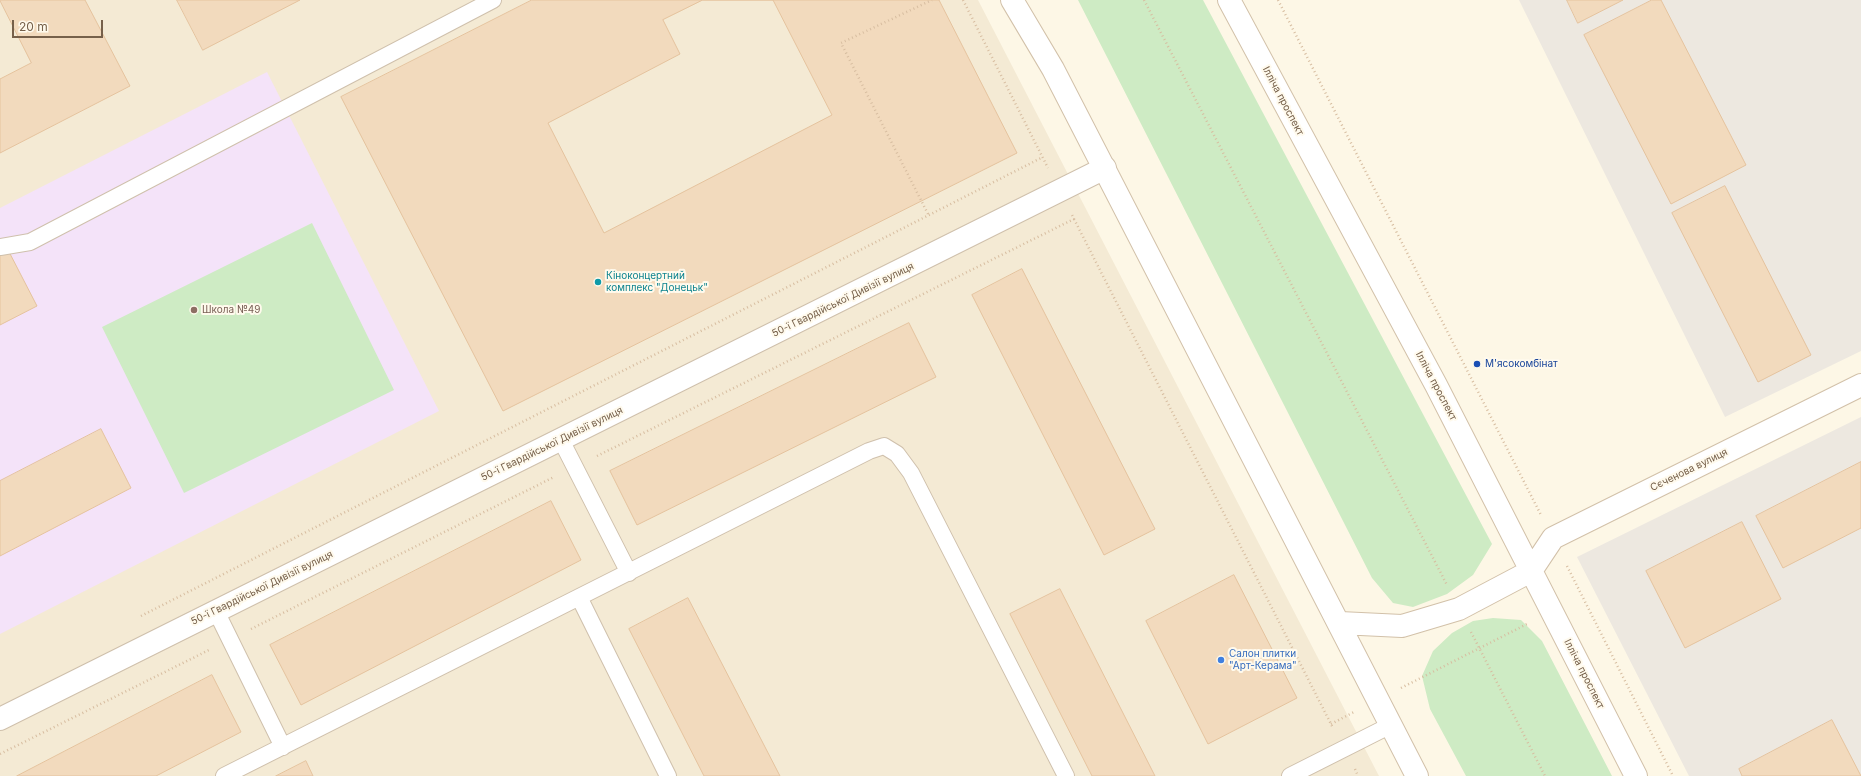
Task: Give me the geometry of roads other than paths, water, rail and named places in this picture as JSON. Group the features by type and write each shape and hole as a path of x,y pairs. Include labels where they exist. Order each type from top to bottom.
{"main road":[{"path":"1012,0 1053,68"},
{"path":"1019,0 1340,623 1417,776"},
{"name":"Ілліча проспект","path":"1229,0 1436,385 1636,776"},
{"name":"50-ї Гвардійської Дивізії вулиця","path":"0,719 1105,168"},
{"name":"Сєченова вулиця","path":"1531,571 1553,538 1861,386"},
{"path":"1340,623 1402,626 1460,609 1531,571"}],"lane":[{"path":"0,247 30,242 493,0"},
{"path":"561,440 629,572"},
{"path":"224,776 869,451 884,446 897,454 911,473 1066,776"},
{"path":"579,597 668,776"},
{"path":"216,611 283,747"},
{"path":"1290,776 1391,725"}],"place":[{"name":"Кіноконцертний комплекс \"Донецьк\"","path":"598,282"},
{"name":"Школа №49","path":"194,310"},
{"name":"М'ясокомбінат","path":"1477,364"},
{"name":"Салон плитки \"Арт-Керама\"","path":"1221,660"}]}
